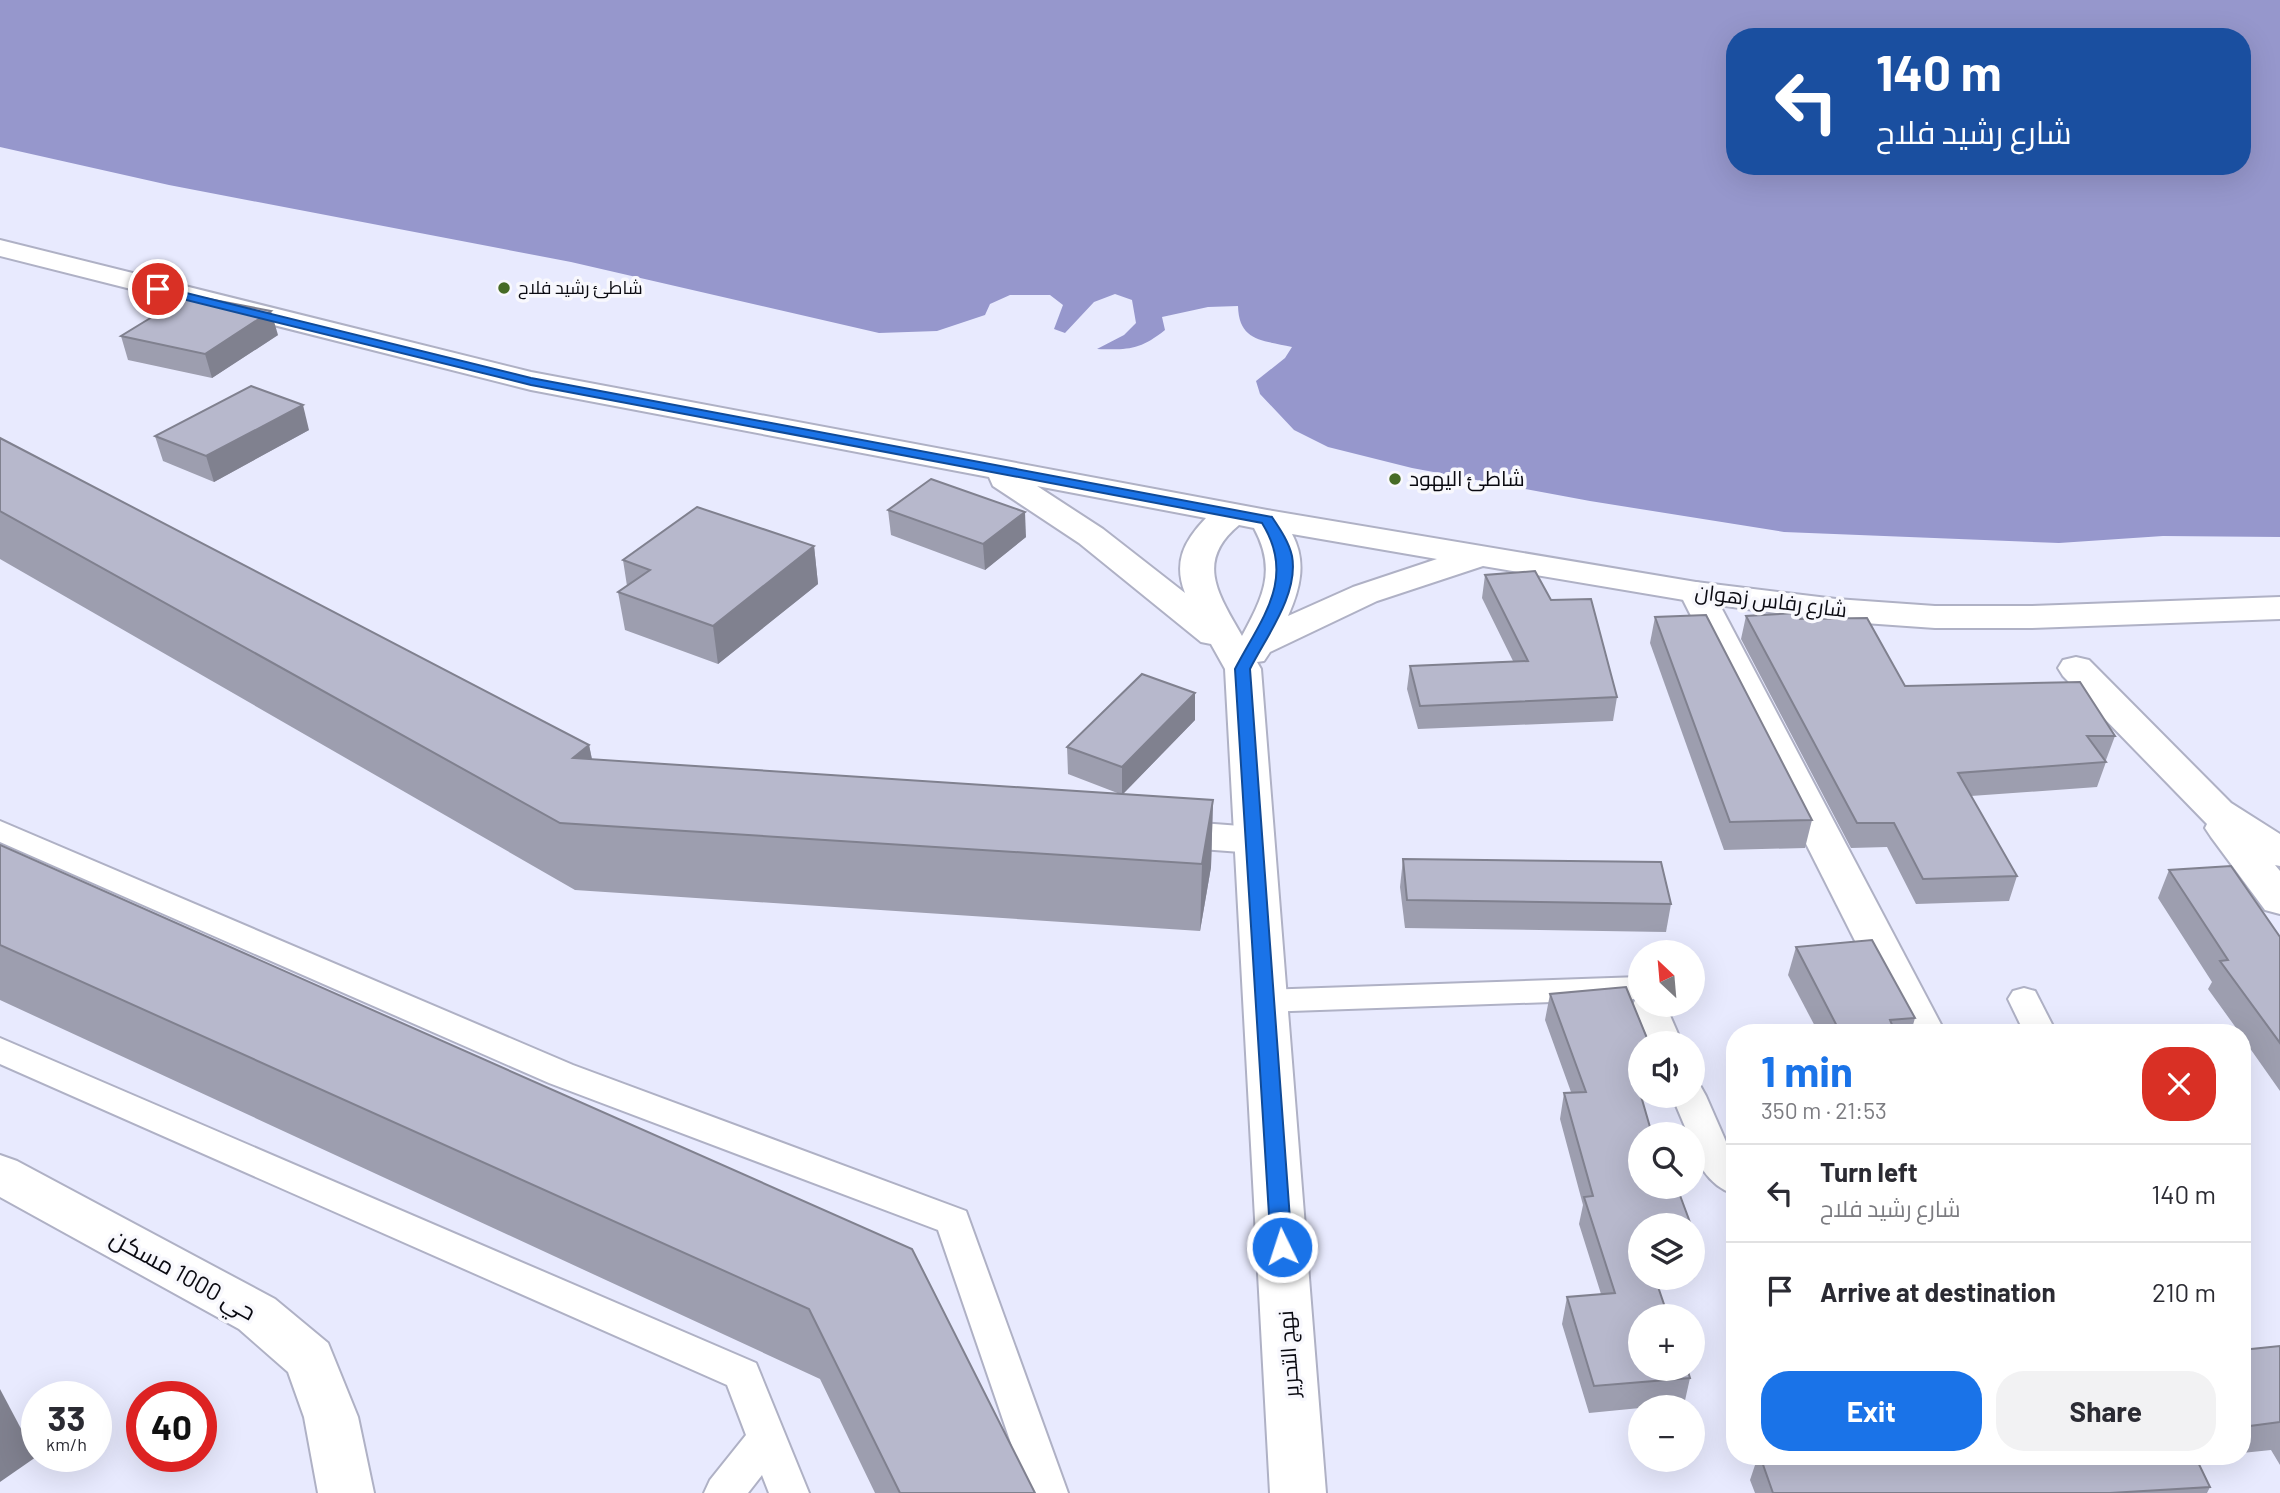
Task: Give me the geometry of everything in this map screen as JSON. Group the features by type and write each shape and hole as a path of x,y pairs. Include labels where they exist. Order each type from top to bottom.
{"street":[{"name":"شارع رفاس زهوان","path":"0,248 531,382 1267,520 1696,592 1812,608 1935,617 2031,617 2280,608"},
{"path":"984,467 1091,536 1243,654"},
{"name":"نهج التحرير","path":"1233,513 1203,540 1196,556 1195,573 1199,590 1243,654 1298,1493"},
{"path":"1243,654 1279,598 1285,578 1285,558 1279,538 1267,520"},
{"path":"1243,654 1365,594 1483,556"},
{"path":"1696,592 1919,1024"},
{"path":"2076,668 2217,812 2280,853"},
{"path":"2196,790 2280,900"},
{"path":"1131,831 1254,839"},
{"name":"حي 1000 مسكن","path":"0,1174 257,1314 309,1359 331,1416 346,1493"}],"lane":[{"path":"0,831 561,1074 953,1221 1048,1493"},
{"path":"1265,1002 1628,988"},
{"path":"2024,999 2036,1024"},
{"path":"0,1050 742,1374 789,1493"},
{"path":"1694,1108 1721,1170 1726,1174"},
{"path":"724,1493 767,1438"}],"water":[{"path":"0,0 2280,0 2280,537 2163,536 2059,543 1784,532 1590,501 1412,468 1328,447 1294,430 1260,394 1256,381 1285,358 1292,347 1262,340 1248,333 1239,318 1238,306 1208,307 1162,317 1165,330 1148,342 1126,349 1097,349 1124,335 1136,323 1132,300 1115,294 1094,302 1065,333 1054,329 1063,305 1050,295 1010,295 990,304 985,315 937,331 879,333 571,262 169,185 0,147"}],"building":[{"path":"188,295 271,311 205,354 121,336"},
{"path":"251,386 303,405 206,456 155,436"},
{"path":"0,438 589,745 573,758 1213,800 1202,864 560,823 0,511"},
{"path":"931,479 1025,512 983,544 888,510"},
{"path":"697,507 814,546 713,626 618,592 650,570 623,560"},
{"path":"1535,571 1551,600 1591,599 1617,697 1420,706 1410,666 1528,661 1485,575"},
{"path":"1796,613 1800,619 1867,618 1905,686 2080,682 2115,736 2087,736 2106,762 1958,773 2017,876 1923,879 1894,823 1857,823 1746,616"},
{"path":"1706,615 1812,820 1730,822 1655,617"},
{"path":"1142,674 1195,693 1122,767 1067,747"},
{"path":"0,845 912,1249 1035,1493 900,1493 809,1309 0,945"},
{"path":"1403,859 1661,862 1671,904 1407,900"},
{"path":"2231,866 2280,937 2280,1043 2220,961 2228,960 2169,870"},
{"path":"1872,940 1915,1018 1890,1020 1892,1024 1836,1024 1796,947"},
{"path":"1626,987 1628,1017 1638,1017 1644,1031 1628,1031 1628,1108 1644,1108 1649,1122 1628,1122 1628,1199 1681,1199 1687,1213 1628,1213 1628,1290 1659,1290 1664,1304 1628,1304 1628,1381 1654,1381 1594,1386 1567,1297 1615,1293 1584,1197 1593,1196 1564,1093 1586,1092 1550,994"},
{"path":"2280,1346 2280,1422 2251,1426 2251,1349"},
{"path":"1763,1465 2199,1465 2210,1487 2110,1493 1773,1493"}],"place":[{"name":"شاطئ رشيد فلاح","path":"504,288"},
{"name":"شاطئ اليهود","path":"1395,479"}],"route":[{"path":"158,289 531,382 1267,520 1279,538 1285,558 1285,578 1279,598 1243,669 1282,1247"}]}
